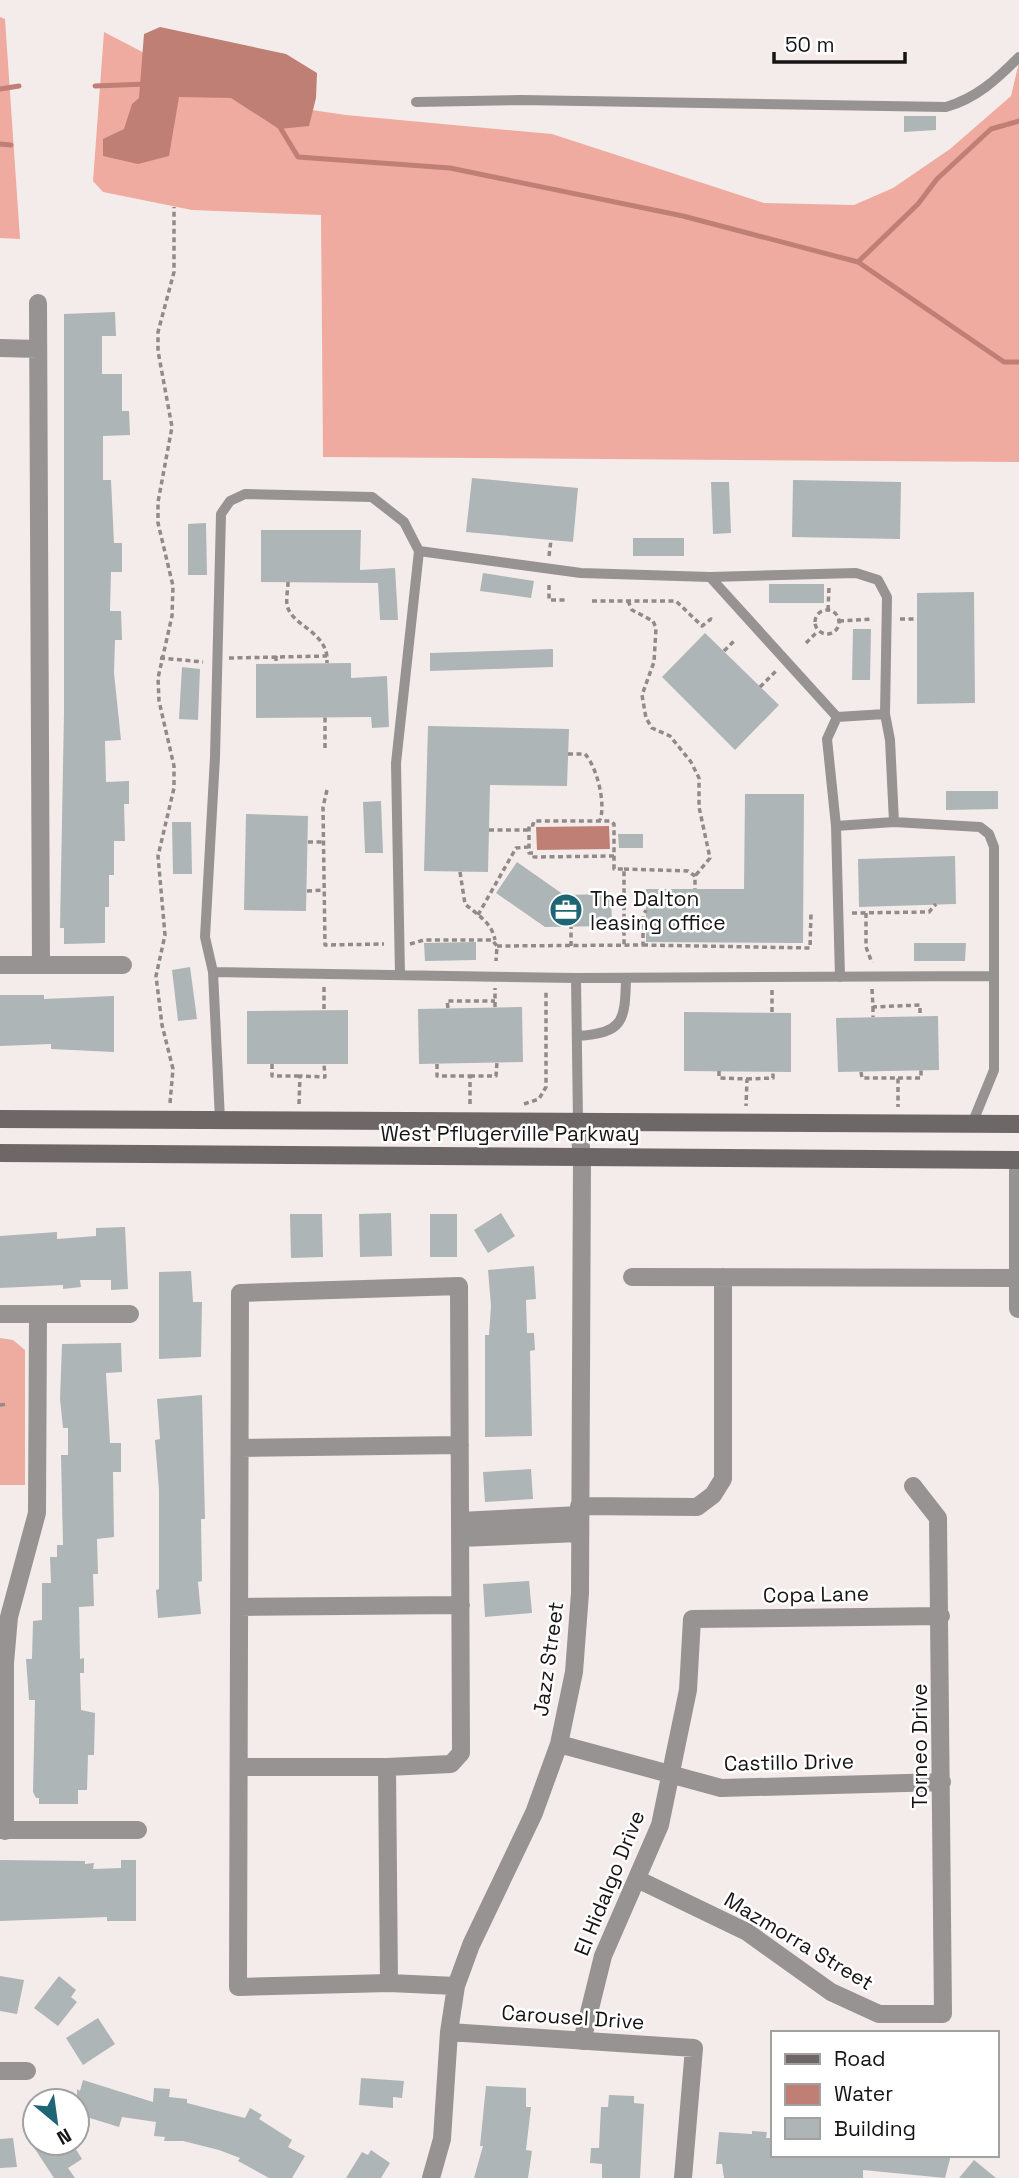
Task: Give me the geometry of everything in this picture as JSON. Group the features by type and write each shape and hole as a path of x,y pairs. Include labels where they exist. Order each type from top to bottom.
{"main road":[{"name":"West Pflugerville Parkway","path":"0,1119 1019,1124"},
{"name":"West Pflugerville Parkway","path":"0,1153 1019,1160"}],"street":[{"path":"38,303 41,965"},
{"path":"0,348 38,349"},
{"path":"0,965 123,965"},
{"name":"Jazz Street","path":"431,2178 442,2139 449,2032 456,1986 471,1945 534,1813 559,1744 574,1672 580,1593 582,1156 578,1122"},
{"path":"1018,1309 1019,1160"},
{"path":"632,1277 1018,1278"},
{"path":"460,1530 519,1527 579,1518 697,1507 713,1495 723,1479 723,1277"},
{"path":"239,1767 451,1764 461,1753 459,1286 240,1293 238,1987 389,1983 456,1986"},
{"path":"0,1314 130,1314"},
{"path":"38,1315 37,1513 9,1617 5,1663 2,1830 138,1830"},
{"path":"240,1448 460,1445"},
{"name":"Torneo Drive","path":"913,1486 938,1518 943,2014"},
{"path":"239,1607 461,1605"},
{"name":"Copa Lane","path":"692,1619 941,1616"},
{"name":"El Hidalgo Drive","path":"582,2041 590,1999 603,1956 660,1825 688,1690 692,1619"},
{"name":"Castillo Drive","path":"559,1744 721,1788 942,1782"},
{"path":"387,1766 389,1983"},
{"name":"Mazmorra Street","path":"637,1878 747,1932 831,1992 878,2014 943,2014"},
{"name":"Carousel Drive","path":"449,2032 694,2048 683,2178"},
{"path":"0,2071 27,2071"}],"lane":[{"path":"416,102 521,100 946,107 963,102 990,86 1019,57"},
{"path":"220,1120 213,972 205,937 215,757 221,514 230,501 244,494 372,496 404,522 419,551 396,763 400,975"},
{"path":"419,551 581,573 710,577 856,573 878,580 887,597 885,715 890,740 894,822"},
{"path":"710,577 837,717"},
{"path":"837,717 885,715"},
{"path":"837,717 827,739 836,827 840,977"},
{"path":"836,827 894,822 980,827 989,834 994,847 994,1070 972,1124"},
{"path":"213,972 576,978 994,976"},
{"path":"576,978 578,1122"},
{"path":"577,1036 602,1035 613,1030 621,1020 626,978"}],"path":[{"path":"170,1103 173,1069 162,1025 156,975 165,935 158,856 174,788 174,765 159,701 160,658 172,616 173,586 158,523 158,502 172,427 158,331 174,272 174,207"},
{"path":"549,558 551,540"},
{"path":"288,582 287,606 290,612 321,640 327,663"},
{"path":"549,585 549,600 566,600"},
{"path":"828,587 828,610"},
{"path":"592,601 676,601 702,626 711,619 714,621"},
{"path":"628,601 632,610 653,621 656,628 654,662 642,695 646,718 652,728 670,736 680,747 699,778 699,807 710,858 695,876 695,889"},
{"path":"828,610 834,612 839,621 833,633 825,634 818,631 815,624 816,616 828,610"},
{"path":"839,621 873,619"},
{"path":"898,619 917,620"},
{"path":"806,643 818,631"},
{"path":"724,651 734,641"},
{"path":"276,656 276,664"},
{"path":"227,658 327,656"},
{"path":"160,658 203,662"},
{"path":"760,687 777,670"},
{"path":"325,717 325,748"},
{"path":"568,754 585,754 591,761 603,811 600,820"},
{"path":"327,790 323,807 325,945 384,944"},
{"path":"614,856 534,857 534,853 529,853 529,830 534,821 600,820 614,824 614,856 614,869 688,871 695,876"},
{"path":"489,830 529,830"},
{"path":"308,842 323,842"},
{"path":"478,915 516,848 529,847"},
{"path":"624,869 625,946"},
{"path":"460,872 465,904 494,931 496,961"},
{"path":"307,891 324,890"},
{"path":"850,913 929,912 936,904"},
{"path":"643,945 643,916 646,910"},
{"path":"409,944 424,940 571,946 810,948 811,913"},
{"path":"866,913 866,947 872,963"},
{"path":"571,946 572,926"},
{"path":"324,985 324,1011"},
{"path":"495,986 495,1007"},
{"path":"872,987 873,1017"},
{"path":"772,988 772,1012"},
{"path":"519,1106 545,1093 546,992"},
{"path":"448,1008 447,1001 495,1001"},
{"path":"873,1007 920,1005 920,1016"},
{"path":"437,1063 437,1076 496,1076 497,1062"},
{"path":"272,1064 272,1076 325,1077 324,1064"},
{"path":"861,1072 862,1078 921,1078 921,1070"},
{"path":"719,1072 719,1079 773,1078 773,1072"},
{"path":"299,1104 300,1076"},
{"path":"470,1076 470,1105"},
{"path":"898,1078 898,1107"},
{"path":"746,1107 747,1079"},
{"path":"0,1405 8,1404"}],"shaded area":[{"path":"0,17 5,19 20,239 0,238"},
{"path":"104,32 231,98 346,115 552,134 764,203 854,205 893,188 950,149 1011,96 1019,62 1019,462 323,457 321,215 192,210 103,192 93,181"},
{"path":"0,1338 13,1340 25,1350 25,1485 0,1485"}],"water":[{"path":"160,27 286,54 317,73 316,98 309,126 279,129 231,98 179,97 169,156 138,164 103,156 103,139 124,129 132,104 139,98 144,34"},
{"path":"609,826 610,849 537,850 536,827"}],"building":[{"path":"904,116 936,116 936,130 904,132"},
{"path":"115,312 116,336 102,336 102,374 122,374 122,411 129,411 130,435 103,436 103,480 111,480 114,543 122,543 122,572 111,572 110,611 121,611 122,640 115,640 114,673 121,740 105,741 106,782 129,781 129,804 124,804 125,841 114,841 114,875 109,875 109,907 105,907 105,943 64,944 64,928 60,928 64,713 64,314"},
{"path":"472,478 578,488 573,542 466,532"},
{"path":"793,480 901,482 900,539 792,537"},
{"path":"711,482 729,482 731,533 713,534"},
{"path":"206,523 207,575 188,575 188,524"},
{"path":"261,530 361,530 360,570 395,568 398,620 380,620 378,583 261,582"},
{"path":"633,538 684,538 684,556 633,556"},
{"path":"483,573 534,581 531,598 480,591"},
{"path":"769,584 824,584 824,603 769,603"},
{"path":"974,592 975,703 917,704 917,593"},
{"path":"853,629 871,629 870,680 852,680"},
{"path":"705,633 779,705 735,750 662,677"},
{"path":"553,649 553,667 430,671 430,653"},
{"path":"351,663 351,678 387,676 389,727 372,728 371,717 256,718 256,664"},
{"path":"182,667 200,669 198,720 179,719"},
{"path":"428,726 569,729 567,786 490,785 488,872 424,871"},
{"path":"946,791 998,791 998,809 946,810"},
{"path":"745,794 804,794 803,943 646,942 646,889 744,889"},
{"path":"381,801 383,853 365,853 363,802"},
{"path":"246,814 308,816 306,911 244,910"},
{"path":"172,822 191,822 192,874 173,874"},
{"path":"618,834 643,834 643,848 619,848"},
{"path":"955,856 956,904 859,907 858,859"},
{"name":"The Dalton leasing office","path":"517,862 564,895 611,894 612,926 545,927 496,893"},
{"path":"476,942 476,960 425,961 424,943"},
{"path":"914,943 966,943 965,961 914,961"},
{"path":"190,967 197,1019 178,1021 172,970"},
{"path":"0,995 44,995 44,999 114,996 114,1052 51,1049 51,1044 0,1046"},
{"path":"522,1007 523,1062 419,1064 418,1009"},
{"path":"348,1010 348,1064 247,1064 247,1011"},
{"path":"684,1012 791,1013 791,1072 684,1071"},
{"path":"938,1016 939,1070 838,1072 836,1018"},
{"path":"391,1213 392,1256 360,1257 359,1214"},
{"path":"501,1213 515,1236 488,1253 474,1230"},
{"path":"290,1214 322,1214 323,1257 291,1258"},
{"path":"430,1214 457,1214 457,1257 430,1257"},
{"path":"125,1227 128,1289 111,1290 111,1280 80,1280 81,1287 63,1289 63,1285 0,1288 0,1236 57,1232 57,1239 96,1236 96,1228"},
{"path":"534,1266 536,1299 526,1300 527,1333 534,1333 535,1350 530,1351 532,1436 485,1437 485,1335 489,1335 491,1306 488,1270"},
{"path":"191,1271 193,1302 202,1302 201,1357 159,1359 159,1272"},
{"path":"121,1343 122,1372 106,1373 110,1443 121,1443 121,1472 113,1472 114,1537 97,1539 98,1574 93,1574 94,1606 79,1607 80,1659 84,1658 84,1673 80,1673 81,1710 95,1713 94,1755 88,1755 87,1790 78,1790 78,1804 39,1804 39,1798 36,1798 33,1792 35,1700 29,1700 26,1659 32,1659 33,1621 42,1620 42,1583 51,1583 50,1557 57,1557 57,1545 63,1545 61,1455 68,1455 68,1428 63,1428 60,1399 62,1344"},
{"path":"202,1395 205,1519 201,1519 202,1581 198,1582 201,1614 158,1618 156,1590 159,1589 159,1490 155,1440 160,1439 157,1399"},
{"path":"531,1469 533,1499 485,1502 483,1472"},
{"path":"529,1581 532,1613 485,1617 483,1584"},
{"path":"0,1860 85,1861 85,1864 94,1863 93,1869 121,1868 121,1860 136,1860 136,1921 107,1921 107,1917 0,1921"},
{"path":"0,1976 24,1980 17,2014 0,2011"},
{"path":"59,1976 76,1990 71,1997 77,2002 58,2026 34,2008"},
{"path":"98,2018 115,2044 83,2065 66,2038"},
{"path":"361,2078 404,2081 402,2098 393,2097 393,2108 359,2105"},
{"path":"83,2080 153,2102 154,2088 170,2089 169,2097 187,2099 187,2103 245,2118 250,2108 262,2115 259,2119 292,2140 288,2147 305,2156 292,2178 269,2178 238,2161 240,2158 219,2150 183,2141 164,2141 165,2137 154,2136 156,2122 122,2117 119,2127 91,2118 91,2087 81,2087"},
{"path":"486,2086 526,2088 526,2107 531,2107 526,2150 532,2151 528,2178 474,2178 483,2146 480,2146"},
{"path":"609,2095 634,2096 634,2103 644,2104 640,2178 602,2178 602,2164 590,2163 591,2148 599,2148 601,2107 608,2107"},
{"path":"752,2131 767,2132 766,2138 771,2138 771,2157 950,2157 945,2178 863,2170 863,2178 724,2178 722,2164 716,2164 719,2132 752,2134"},
{"path":"13,2138 17,2167 0,2168 0,2139"},
{"path":"371,2150 390,2163 381,2178 346,2178 362,2152 368,2155"},
{"path":"40,2157 81,2157 82,2159 68,2168 75,2178 54,2178"},
{"path":"974,2160 996,2178 959,2178"}],"waterway":[{"path":"95,86 147,84"},
{"path":"0,89 19,86"},
{"path":"858,262 918,204 937,179 991,129 1019,121"},
{"path":"278,124 298,157 450,168 683,216 858,262 1004,362 1019,362"},
{"path":"0,144 11,145"}],"place":[{"name":"The Dalton leasing office","path":"566,910"}]}
